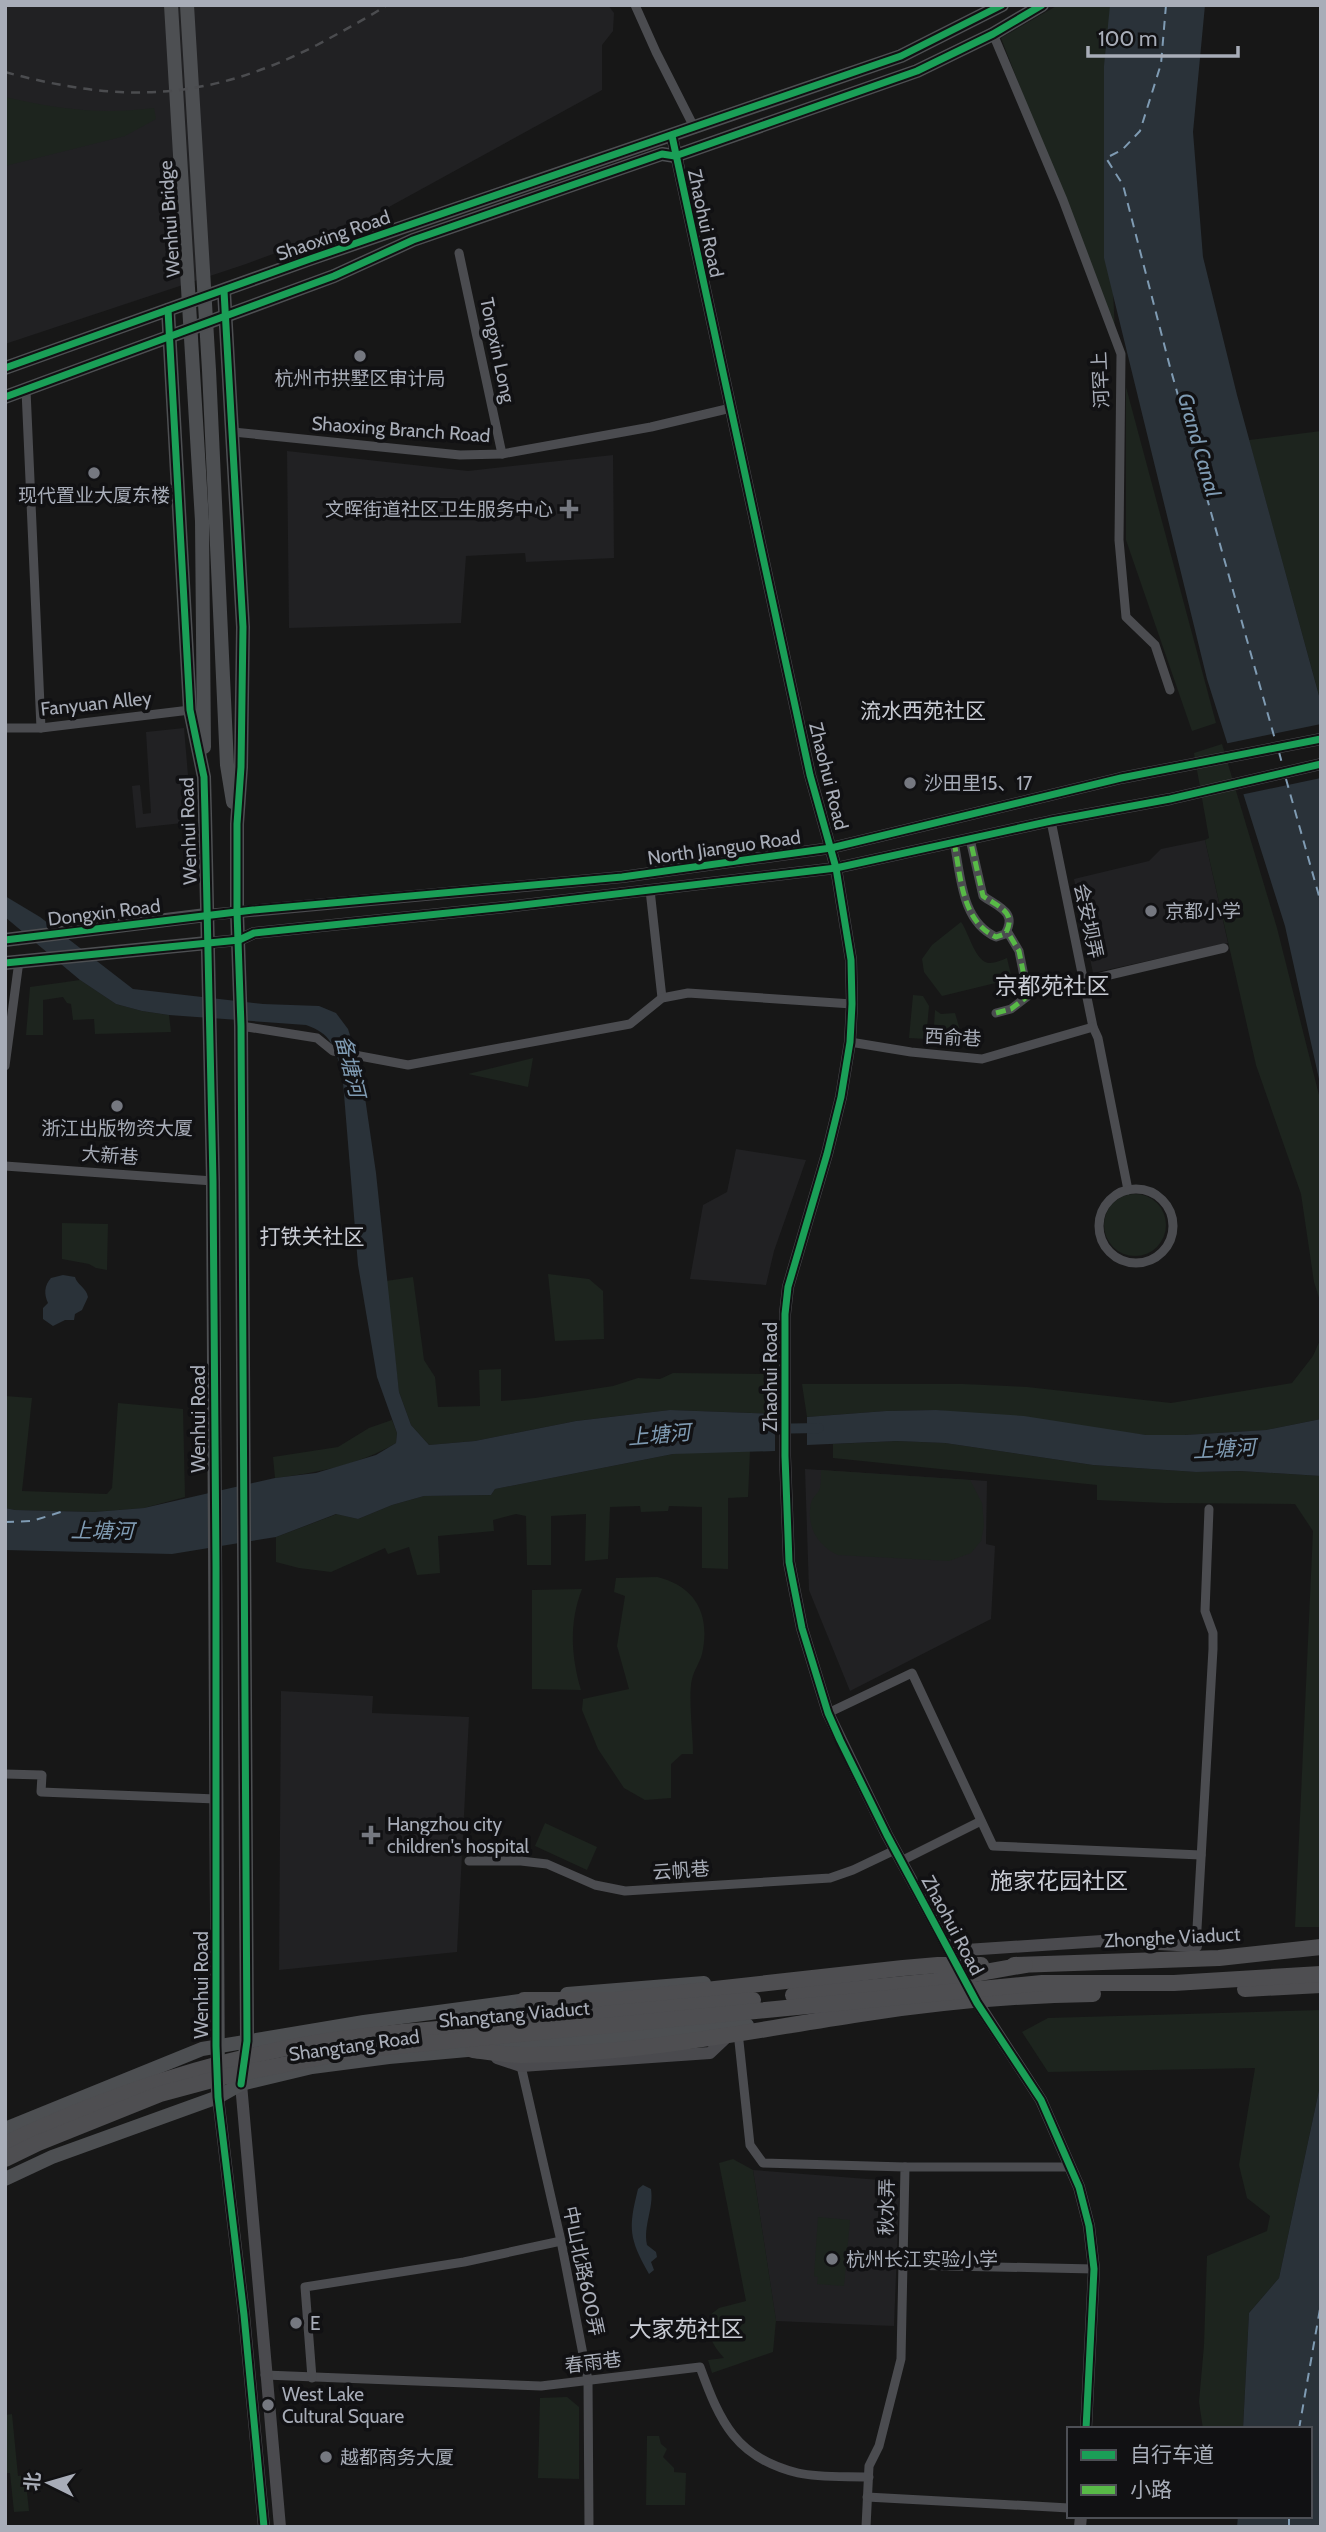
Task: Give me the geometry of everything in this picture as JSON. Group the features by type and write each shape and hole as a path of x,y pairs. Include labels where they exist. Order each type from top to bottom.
{"highway":[{"name":"Zhonghe Viaduct","path":"1025,1965 1219,1958 1321,1947"},
{"path":"524,2000 615,2000 938,1965 1025,1965"},
{"name":"Shangtang Viaduct","path":"5,2144 161,2080 265,2052 319,2042 935,1980 1025,1965"},
{"path":"1042,1983 1174,1983 1321,1973"},
{"path":"1042,1983 1081,1994"},
{"name":"Shangtang Viaduct","path":"5,2159 160,2094 227,2076 321,2056 406,2044 1042,1983"},
{"path":"474,2050 520,2061 734,2036 896,2009 1004,1997 1195,1992 1321,1985"}],"main road":[{"name":"Wenhui Bridge","path":"171,5 194,370 204,599 204,777"},
{"name":"Wenhui Bridge","path":"187,5 209,370 227,765 237,824"},
{"name":"Zhaohui Road","path":"676,156 917,71 993,34 1042,5"},
{"path":"672,136 831,78 901,56 996,7"},
{"name":"Zhaohui Road","path":"672,136 810,775 836,868 851,960 850,1042 841,1097 828,1154 788,1287 785,1314 785,1456 789,1562 802,1628 828,1713 898,1855 977,2003 1041,2100 1079,2187 1089,2226 1094,2269 1086,2427"},
{"name":"Shaoxing Road","path":"5,368 672,136"},
{"name":"Shaoxing Road","path":"5,397 225,318 334,276 413,240 662,154 676,156"},
{"path":"224,291 243,626 237,912 241,1026 247,2041 241,2084 280,2527"},
{"name":"Wenhui Road","path":"168,310 190,710 204,777 213,1181 218,2097 246,2328 264,2527"},
{"name":"North Jianguo Road","path":"206,915 622,877 831,848 1121,778 1321,739"},
{"name":"North Jianguo Road","path":"206,943 239,940 254,933 836,868 1051,821 1170,799 1321,764"},
{"name":"Dongxin Road","path":"5,940 206,915"},
{"name":"Dongxin Road","path":"12,962 206,943"},
{"path":"951,1951 1102,1941 1196,1946"},
{"name":"Shangtang Road","path":"5,2129 202,2049 216,2046 524,2000 662,1986 772,1979 856,1978 961,1970"},
{"name":"Shangtang Road","path":"5,2179 52,2157 218,2097 241,2084 312,2067 389,2057 738,2026 845,2009 920,2001 977,2003"},
{"path":"520,2061 710,2053 738,2026"}],"street":[{"path":"635,5 695,128"},
{"name":"河罕上","path":"993,34 1063,200 1121,354 1119,541 1126,617 1155,645 1170,690"},
{"name":"Tongxin Long","path":"460,253 502,454"},
{"path":"26,390 41,728"},
{"name":"Shaoxing Branch Road","path":"233,432 460,455 502,454 731,408"},
{"name":"Fanyuan Alley","path":"5,728 41,728 190,710"},
{"name":"会安坝弄","path":"1051,821 1128,1190"},
{"path":"954,842 967,906 976,924 984,932 996,937 1007,931 1010,925 1009,915 1003,908 983,896 970,839"},
{"path":"650,890 662,998"},
{"path":"996,1013 1011,1009 1028,996 1019,951 1007,931"},
{"path":"1084,981 1224,948"},
{"path":"5,1066 12,962"},
{"path":"241,1026 317,1038 333,1051 408,1065 630,1024 662,998 688,993 852,1003"},
{"name":"西俞巷","path":"850,1042 911,1052 982,1059 1093,1027"},
{"name":"大新巷","path":"5,1166 213,1181"},
{"path":"1128,1190 1147,1190 1158,1196 1172,1217 1170,1242 1163,1253 1140,1264 1117,1259 1107,1251 1098,1229 1104,1206 1112,1197 1128,1190"},
{"path":"1196,1946 1213,1649 1213,1633 1205,1611 1209,1509"},
{"path":"828,1713 912,1673 993,1846 1201,1854"},
{"path":"5,1774 41,1775 41,1792 216,1799"},
{"name":"云帆巷","path":"470,1861 547,1864 595,1885 625,1891 831,1878 898,1855 981,1821"},
{"name":"秋水弄","path":"738,2026 750,2145 763,2163 905,2166 901,2359 879,2446 869,2466 866,2527"},
{"name":"中山北路600弄","path":"520,2061 561,2241 588,2379 589,2527"},
{"path":"905,2166 1069,2167"},
{"path":"312,2378 305,2287 464,2262 561,2241"},
{"path":"903,2265 1094,2269"},
{"name":"春雨巷","path":"265,2375 541,2386 700,2367 712,2399 731,2434 759,2460 799,2473 869,2477"},
{"path":"867,2497 1067,2508"}],"shaded area":[{"path":"5,5 608,5 614,13 613,31 602,45 602,90 367,219 246,264 5,344"},
{"path":"1058,5 1111,5 1104,102 1115,332 1001,38"},
{"path":"5,97 79,110 154,108 156,119 125,136 5,166"},
{"path":"1126,387 1216,723 1192,731 1126,540"},
{"path":"1321,431 1321,703 1249,440"},
{"path":"287,451 468,471 613,455 614,558 526,562 525,553 466,556 461,623 289,628"},
{"path":"184,728 192,822 136,828 132,786 140,785 143,814 151,813 146,732"},
{"path":"1222,744 1277,928 1321,1103 1321,1304 1314,1282 1301,1194 1256,1065 1205,840 1209,838 1194,753"},
{"name":"京都小学","path":"1205,840 1228,943 1093,973 1074,879 1149,861 1161,849"},
{"path":"961,922 976,953 985,962 992,963 1007,958 1012,979 942,996 924,972 922,959 932,945"},
{"path":"80,980 116,1004 169,1015 171,1032 95,1034 94,1019 73,1020 71,1004 63,997 43,1000 43,1035 26,1035 30,987"},
{"path":"913,995 923,996 929,1006 926,1039 909,1038"},
{"path":"935,1010 941,1014 955,1013 964,1044 933,1042"},
{"path":"533,1058 528,1087 468,1074"},
{"path":"736,1149 806,1160 774,1251 766,1285 690,1279 703,1205 727,1192"},
{"path":"1135,1194 1147,1196 1157,1203 1164,1213 1164,1237 1157,1247 1147,1254 1135,1256 1123,1254 1113,1247 1106,1237 1104,1225 1106,1213 1113,1203 1123,1196"},
{"path":"62,1223 108,1224 107,1270 62,1259"},
{"path":"548,1274 589,1279 603,1291 604,1339 555,1341"},
{"path":"413,1277 424,1360 435,1377 438,1407 480,1406 479,1370 501,1369 501,1401 613,1386 638,1378 660,1379 673,1373 772,1374 775,1414 670,1410 576,1421 475,1441 429,1445 411,1425 399,1392 386,1281"},
{"path":"1321,1338 1321,1419 1266,1430 1146,1435 936,1410 807,1417 802,1384 963,1384 1027,1387 1171,1403 1292,1383 1313,1356"},
{"path":"5,1396 32,1398 22,1491 107,1494 112,1488 118,1403 183,1409 185,1497 144,1508 94,1512 5,1508"},
{"path":"392,1420 397,1433 396,1443 382,1451 337,1467 275,1478 273,1457 338,1447 369,1428"},
{"path":"897,1441 945,1443 1093,1465 1321,1476 1321,1927 1295,1927 1313,1531 1295,1504 1097,1500 1097,1485 833,1458 833,1444"},
{"path":"750,1451 748,1497 728,1498 728,1569 702,1568 702,1507 669,1506 668,1511 641,1512 640,1506 610,1507 608,1559 585,1561 586,1514 551,1516 551,1565 527,1565 526,1516 516,1514 493,1520 494,1531 438,1536 440,1573 417,1575 409,1547 388,1554 385,1548 331,1572 276,1562 276,1537 337,1514 358,1519 424,1496 491,1495 495,1489 673,1454"},
{"path":"805,1469 987,1481 986,1544 995,1546 991,1619 850,1691 809,1590"},
{"path":"821,1470 970,1480 982,1503 984,1525 981,1541 971,1553 949,1561 838,1555 819,1540 810,1519 811,1503 820,1488"},
{"path":"657,1577 681,1587 697,1604 702,1614 704,1640 691,1686 693,1754 682,1754 671,1764 671,1798 645,1800 624,1788 598,1749 582,1710 583,1699 629,1689 617,1646 625,1596 614,1592 616,1578"},
{"path":"582,1589 573,1626 575,1665 581,1690 532,1689 532,1590"},
{"name":"Hangzhou city children's hospital","path":"281,1691 373,1696 372,1713 469,1717 457,1952 279,1970"},
{"path":"545,1823 597,1847 587,1870 535,1846"},
{"path":"1321,2010 1321,2081 1279,2278 1249,2313 1243,2427 1203,2427 1199,2402 1207,2256 1267,2231 1270,2216 1247,2198 1239,2165 1255,2068 1048,2072 1022,2032 1048,2018"},
{"path":"733,2159 753,2170 776,2320 773,2352 712,2373 708,2360 724,2358 711,2338 710,2315 719,2308 746,2301 719,2163"},
{"name":"杭州长江实验小学","path":"753,2170 880,2180 899,2198 894,2326 776,2321"},
{"path":"818,2217 850,2220 844,2286 817,2284 818,2277 814,2276"},
{"path":"567,2397 579,2407 579,2479 538,2478 540,2398"},
{"path":"12,2414 18,2476 25,2475 29,2511 14,2512 10,2473 5,2473 5,2415"},
{"path":"647,2436 659,2436 661,2444 667,2449 663,2457 674,2468 674,2472 686,2473 685,2505 646,2505"}],"water":[{"name":"Grand Canal","path":"1110,5 1205,5 1193,132 1203,257 1237,395 1321,703 1321,1088 1285,926 1207,679 1104,258 1104,66"},
{"name":"备塘河","path":"5,896 40,917 133,989 263,1004 319,1006 336,1013 348,1029 361,1070 376,1173 399,1392 411,1425 429,1445 475,1441 576,1421 670,1410 775,1414 775,1451 673,1454 495,1489 491,1495 424,1496 358,1519 336,1514 276,1537 172,1554 5,1550 5,1508 94,1512 144,1508 275,1478 316,1473 376,1455 396,1443 397,1433 377,1377 358,1265 342,1070 330,1042 321,1032 306,1025 169,1015 116,1004 80,980 5,917"},
{"path":"63,1275 75,1277 88,1297 82,1310 75,1314 74,1320 65,1320 53,1326 43,1319 43,1308 48,1303 46,1287 51,1278"},
{"path":"936,1410 1024,1416 1146,1435 1266,1430 1321,1419 1321,1476 1093,1465 945,1443 897,1441 807,1445 807,1417"},
{"path":"1321,2081 1321,2527 1237,2527 1238,2518 1312,2518 1312,2427 1243,2427 1249,2313 1279,2278"},
{"path":"643,2185 651,2189 652,2196 646,2231 647,2245 656,2252 657,2257 651,2262 654,2270 649,2274 637,2251 632,2233 638,2189"}],"pier":[{"path":"1321,724 1321,778 1240,795 1224,744"}],"waterway":[{"name":"上塘河","path":"762,1429 819,1428"}],"ferry route":[{"path":"1166,5 1161,64 1140,131 1122,150 1106,158 1123,185 1170,367 1276,743"},
{"path":"1279,752 1283,767"},
{"path":"1286,779 1321,903"},
{"path":"5,1522 32,1521 64,1511"},
{"path":"1299,2427 1321,2303"},
{"path":"1289,2518 1289,2527"}],"railway":[{"path":"5,72 88,89 127,92 164,92 201,87 277,64 317,45 387,5"}],"marked path":[{"path":"954,842 961,883 969,909 984,930 996,937 1005,934 1008,915 983,896 970,839"},
{"path":"996,1013 1011,1009 1028,996 1019,951 1007,931"}],"cycle path":[{"path":"5,368 310,259 901,56 1002,5"},
{"path":"5,397 334,276 413,240 662,154 675,156 917,71 993,34 1042,5"},
{"path":"672,136 810,775 836,868 851,960 850,1042 841,1097 788,1287 785,1314 785,1456 789,1562 802,1628 828,1713 840,1740 887,1835 977,2003 1041,2100 1079,2187 1089,2226 1094,2269 1086,2427"},
{"path":"224,291 243,627 237,912 241,1026 247,2041 241,2084"},
{"path":"168,310 190,710 204,777 213,1181 218,2097 244,2315 264,2527"},
{"path":"5,940 253,910 622,877 831,848 1121,778 1321,739"},
{"path":"5,963 239,940 254,933 506,907 836,868 1051,821 1170,799 1321,764"}],"place":[{"name":"杭州市拱墅区审计局","path":"360,356"},
{"name":"现代置业大厦东楼","path":"94,473"},
{"name":"文晖街道社区卫生服务中心","path":"569,509"},
{"name":"沙田里15、17","path":"910,783"},
{"name":"京都小学","path":"1151,911"},
{"name":"浙江出版物资大厦","path":"117,1106"},
{"name":"Hangzhou city children's hospital","path":"371,1835"},
{"name":"杭州长江实验小学","path":"832,2259"},
{"name":"E","path":"296,2323"},
{"name":"West Lake Cultural Square","path":"268,2405"},
{"name":"越都商务大厦","path":"326,2457"}],"district":[{"name":"流水西苑社区","path":"923,711"},
{"name":"京都苑社区","path":"1052,986"},
{"name":"打铁关社区","path":"312,1237"},
{"name":"施家花园社区","path":"1059,1881"},
{"name":"大家苑社区","path":"686,2329"}]}
